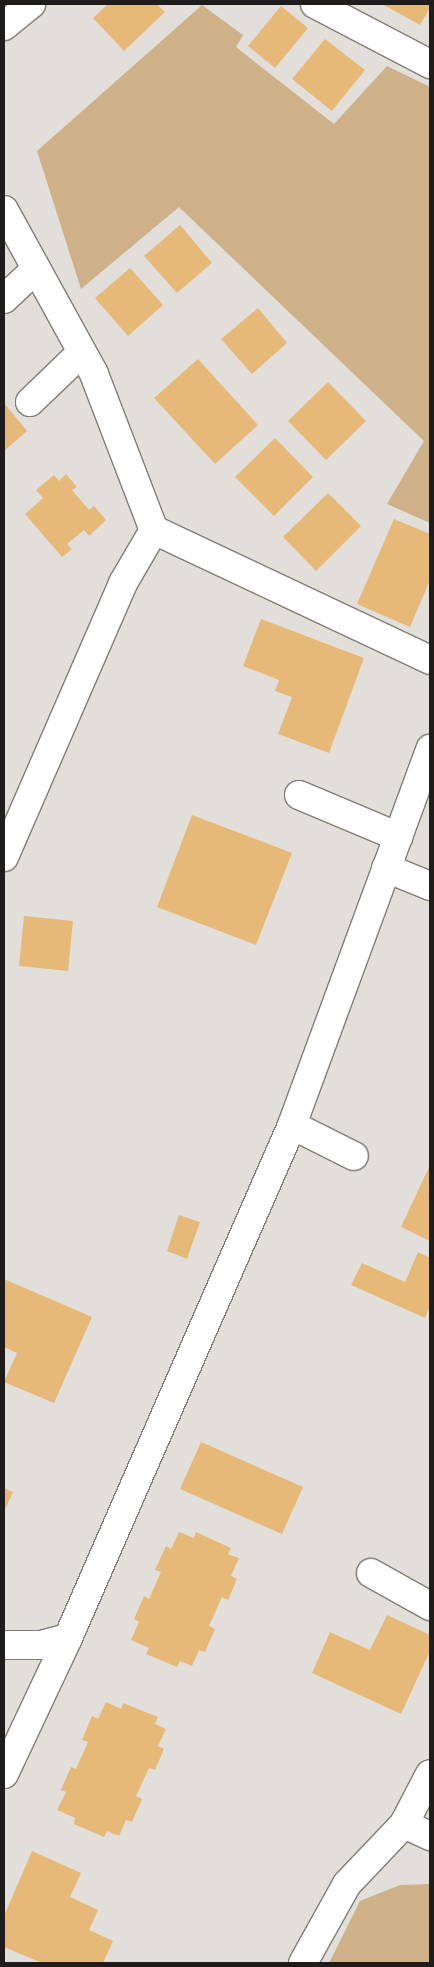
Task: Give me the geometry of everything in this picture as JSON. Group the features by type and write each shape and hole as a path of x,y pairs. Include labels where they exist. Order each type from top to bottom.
{"street":[{"path":"4,26 32,4"},
{"path":"315,4 430,64"},
{"path":"4,210 94,374 154,530 430,660"},
{"path":"4,299 36,269"},
{"path":"30,402 82,352"},
{"path":"4,857 123,583 154,530"},
{"path":"4,1774 68,1638 292,1125 430,749"},
{"path":"299,795 399,837"},
{"path":"386,868 430,886"},
{"path":"292,1125 354,1156"},
{"path":"371,1573 430,1606"},
{"path":"4,1645 41,1645 68,1638"},
{"path":"303,1963 347,1884 404,1824 430,1774"},
{"path":"404,1824 430,1836"}],"shaded area":[{"path":"202,5 243,35 236,47 334,124 387,66 430,87 430,523 387,504 424,441 179,207 81,289 37,151"},
{"path":"430,1884 430,1963 329,1963 360,1901 400,1885"}],"building":[{"path":"108,4 157,4 165,12 124,51 93,18"},
{"path":"382,4 430,4 430,8 420,25"},
{"path":"281,6 308,28 275,68 248,46"},
{"path":"325,39 365,70 332,111 292,79"},
{"path":"180,225 212,263 177,293 144,256"},
{"path":"130,268 163,305 128,336 95,298"},
{"path":"258,308 287,343 252,374 221,339"},
{"path":"198,359 258,425 215,464 154,398"},
{"path":"328,382 366,421 326,460 288,421"},
{"path":"4,403 27,431 4,451"},
{"path":"275,438 313,477 274,516 235,477"},
{"path":"66,474 77,487 72,490 89,510 94,506 106,520 89,536 84,530 67,544 72,549 62,557 25,514 43,498 36,490 54,475 59,481"},
{"path":"328,493 361,526 316,571 283,537"},
{"path":"394,519 430,534 430,580 410,627 357,604"},
{"path":"261,619 364,658 329,753 278,734 292,697 275,691 279,680 243,666"},
{"path":"192,815 292,853 256,945 157,907"},
{"path":"24,916 73,921 68,971 19,966"},
{"path":"430,1165 430,1241 401,1227"},
{"path":"179,1215 200,1222 187,1259 167,1251"},
{"path":"418,1252 430,1258 430,1306 425,1318 351,1285 362,1263 405,1282"},
{"path":"4,1279 92,1317 54,1403 4,1382 17,1353 4,1347"},
{"path":"201,1442 303,1487 282,1534 180,1489"},
{"path":"4,1488 13,1492 4,1512"},
{"path":"179,1532 194,1538 196,1532 231,1548 228,1554 239,1558 231,1576 237,1579 228,1600 222,1597 209,1626 215,1629 205,1652 199,1650 192,1666 180,1661 177,1667 146,1654 149,1648 131,1640 139,1622 134,1619 144,1596 149,1599 161,1572 155,1570 166,1546 171,1549"},
{"path":"387,1615 430,1635 430,1651 401,1714 312,1673 330,1632 370,1650"},
{"path":"106,1702 121,1709 123,1703 158,1717 155,1724 166,1729 158,1746 164,1749 155,1770 149,1768 136,1796 142,1799 132,1822 126,1820 119,1836 107,1831 104,1837 74,1824 75,1818 57,1810 66,1792 61,1790 71,1767 76,1769 88,1742 82,1740 92,1716 98,1719"},
{"path":"32,1851 81,1873 70,1897 98,1910 89,1930 113,1941 103,1963 42,1963 4,1947 4,1916"}]}
